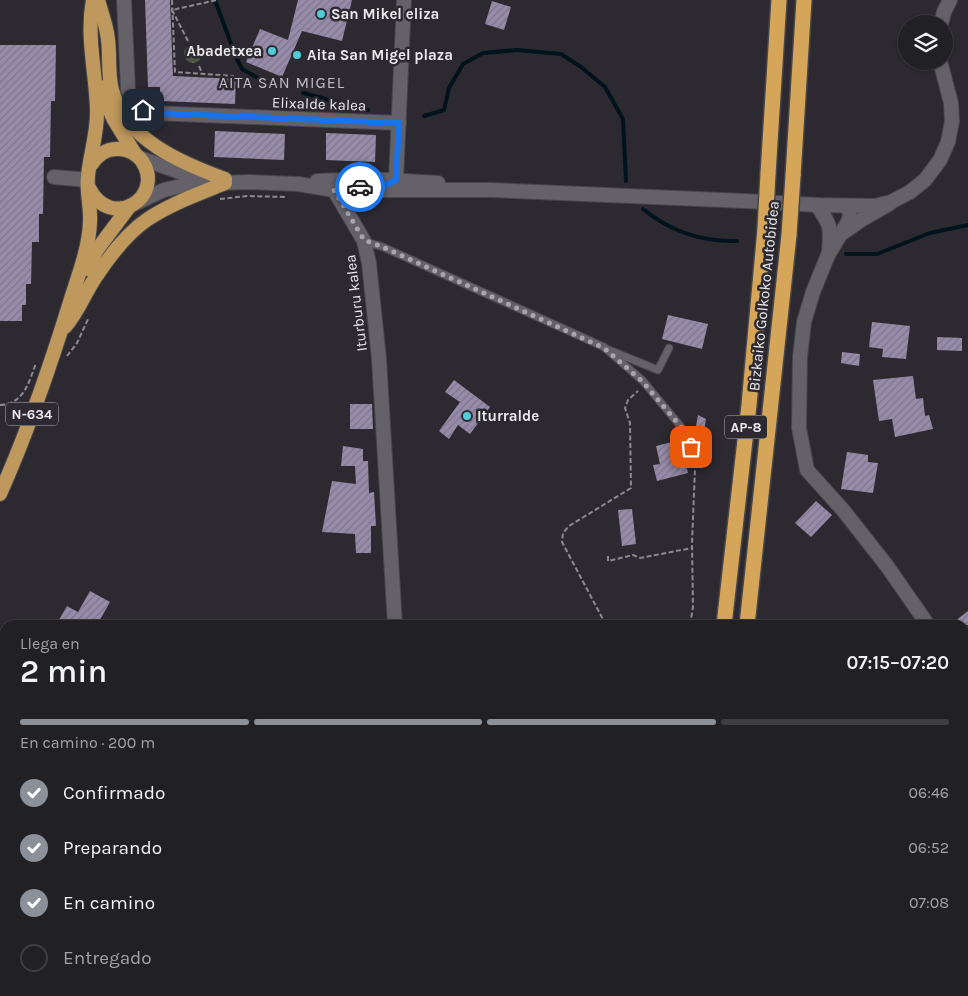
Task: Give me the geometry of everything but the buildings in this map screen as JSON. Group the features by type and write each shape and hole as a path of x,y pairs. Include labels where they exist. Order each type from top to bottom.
{"highway":[{"name":"N-634","path":"60,334 96,251 131,205 142,197 147,182 146,167 113,118 108,106 102,74 100,26 96,0"},
{"name":"N-634","path":"0,494 17,455 60,334 87,248 90,221 88,178 96,132 97,111 90,14 96,0"},
{"path":"96,0 107,34 109,78 112,92 119,108 129,123 165,153 225,181"},
{"name":"Bizkaiko Golkoko Autobidea","path":"725,620 749,405 765,229 779,0"},
{"name":"Bizkaiko Golkoko Autobidea","path":"748,620 789,235 804,0"},
{"path":"131,205 119,209 104,206 93,196 88,178 94,160 108,150 117,148 137,156"},
{"path":"60,334 76,314 93,280 110,256 131,233 148,219 175,203 225,181"}],"street":[{"name":"Elixalde kalea","path":"124,0 128,90 132,100 143,110 153,113 399,123"},
{"path":"396,180 404,0"},
{"path":"943,15 950,0"},
{"path":"837,234 910,192 925,180 940,160 948,142 952,121 951,103 942,70"},
{"path":"137,156 188,175 225,181 298,184 334,190 491,190 745,200 817,205 875,206 891,202"},
{"path":"54,177 88,178"},
{"path":"298,184 305,181 396,180 442,183 491,190"},
{"path":"352,190 363,186 388,184 396,180 408,185 440,187 454,191"},
{"path":"131,205 164,190 190,184 225,181"},
{"path":"314,181 334,190 364,240"},
{"path":"817,205 837,234"},
{"path":"846,205 850,216 837,234 804,322 800,357 799,428 807,470 843,510 887,566 925,620"},
{"name":"Iturburu kalea","path":"364,240 370,263 379,359 395,620"}],"lane":[{"name":"Iturburu kalea","path":"364,240 604,348 658,370 669,348"},
{"name":"Iturburu kalea","path":"604,348 646,384 687,434 696,460"}],"path":[{"path":"172,0 175,72 234,76"},
{"path":"172,10 217,0"},
{"path":"172,10 188,41"},
{"path":"199,66 202,74"},
{"path":"219,200 247,196 284,197 288,195"},
{"path":"62,362 78,343 89,316"},
{"path":"0,405 15,402 22,395 36,363"},
{"path":"603,620 562,542 563,533 569,526 630,488 630,423 625,408 628,400 646,384"},
{"path":"691,620 694,607 692,507 696,460"},
{"path":"608,556 608,561 633,555 640,558 692,548"}],"green space":[{"path":"189,45 197,45 202,50 200,61 189,63 184,58 184,50"}],"waterway":[{"path":"215,0 242,69 258,78"},
{"path":"424,116 444,110 449,88 463,64 483,53 517,50 561,54 581,67 605,87 623,119 626,181"},
{"path":"303,93 368,110"},
{"path":"643,209 653,217 687,234 711,240 737,241"},
{"path":"846,254 877,254 930,233 968,225"}],"way so far":[{"path":"360,187 352,190 334,190 364,240 604,348 642,381 687,434 691,447"}],"place":[{"name":"San Mikel eliza","path":"321,14"},
{"name":"Abadetxea","path":"272,51"},
{"name":"Aita San Migel plaza","path":"297,55"},
{"name":"Iturralde","path":"467,416"}],"district":[{"name":"AITA SAN MIGEL","path":"282,82"}],"route":[{"path":"143,110 153,113 399,123 396,180 388,184 360,187"}]}
